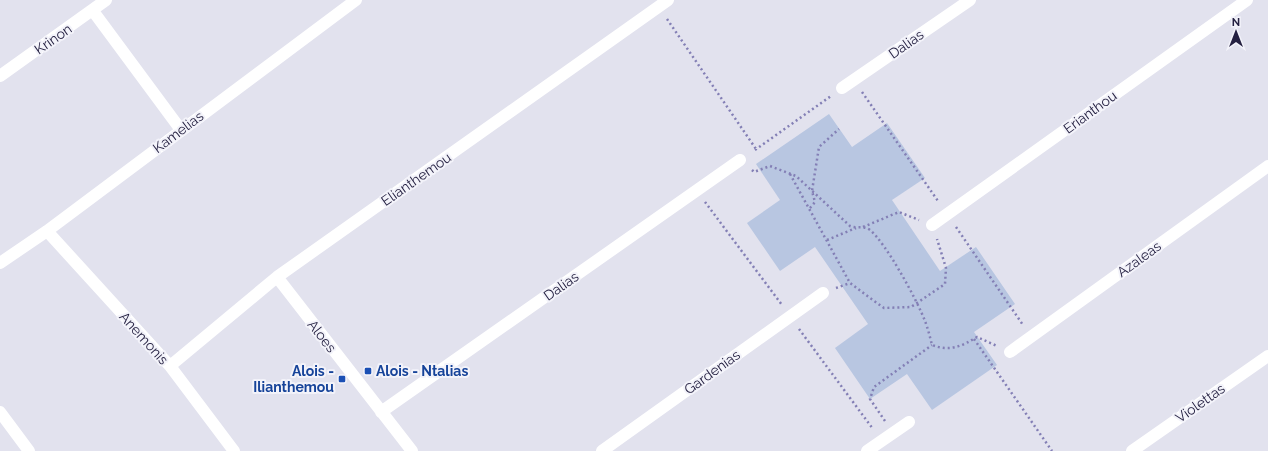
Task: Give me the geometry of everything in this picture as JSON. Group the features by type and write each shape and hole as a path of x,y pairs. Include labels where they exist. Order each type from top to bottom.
{"street":[{"name":"Krinon","path":"0,76 93,11 106,0"},
{"name":"Kamelias","path":"0,263 47,231 356,0"},
{"name":"Dalias","path":"842,88 970,0"},
{"name":"Erianthou","path":"932,225 1247,0"},
{"name":"Elianthemou","path":"170,366 277,277 660,2"},
{"path":"93,11 181,130"},
{"name":"Dalias","path":"381,412 742,159"},
{"name":"Azaleas","path":"1010,352 1268,166"},
{"name":"Anemonis","path":"47,231 170,366 234,451"},
{"name":"Aloes","path":"277,277 412,451"},
{"name":"Gardenias","path":"602,451 823,293"},
{"name":"Violettas","path":"1132,451 1268,356"},
{"path":"0,412 29,451"},
{"path":"867,451 909,422"}],"path":[{"path":"660,2 756,149"},
{"path":"842,88 742,159 754,172 770,166 796,176 850,226 856,228"},
{"path":"810,208 815,202 812,190 819,147 839,129"},
{"path":"790,174 850,283 874,301 884,308 911,307 945,284 946,268 932,225 899,212 827,240"},
{"path":"863,227 870,230 885,247 926,321 932,345"},
{"path":"893,433 870,399 874,386 932,345 950,348 959,347 977,337 1010,352"},
{"path":"974,339 1052,451"}],"shaded area":[{"path":"829,114 852,147 887,123 925,178 892,200 940,271 976,247 1015,304 974,332 997,365 932,410 907,374 870,399 835,348 868,324 815,247 780,271 747,223 780,200 756,164"}],"place":[{"name":"Alois - Ntalias","path":"368,371"},
{"name":"Alois - Ilianthemou","path":"342,379"}]}
